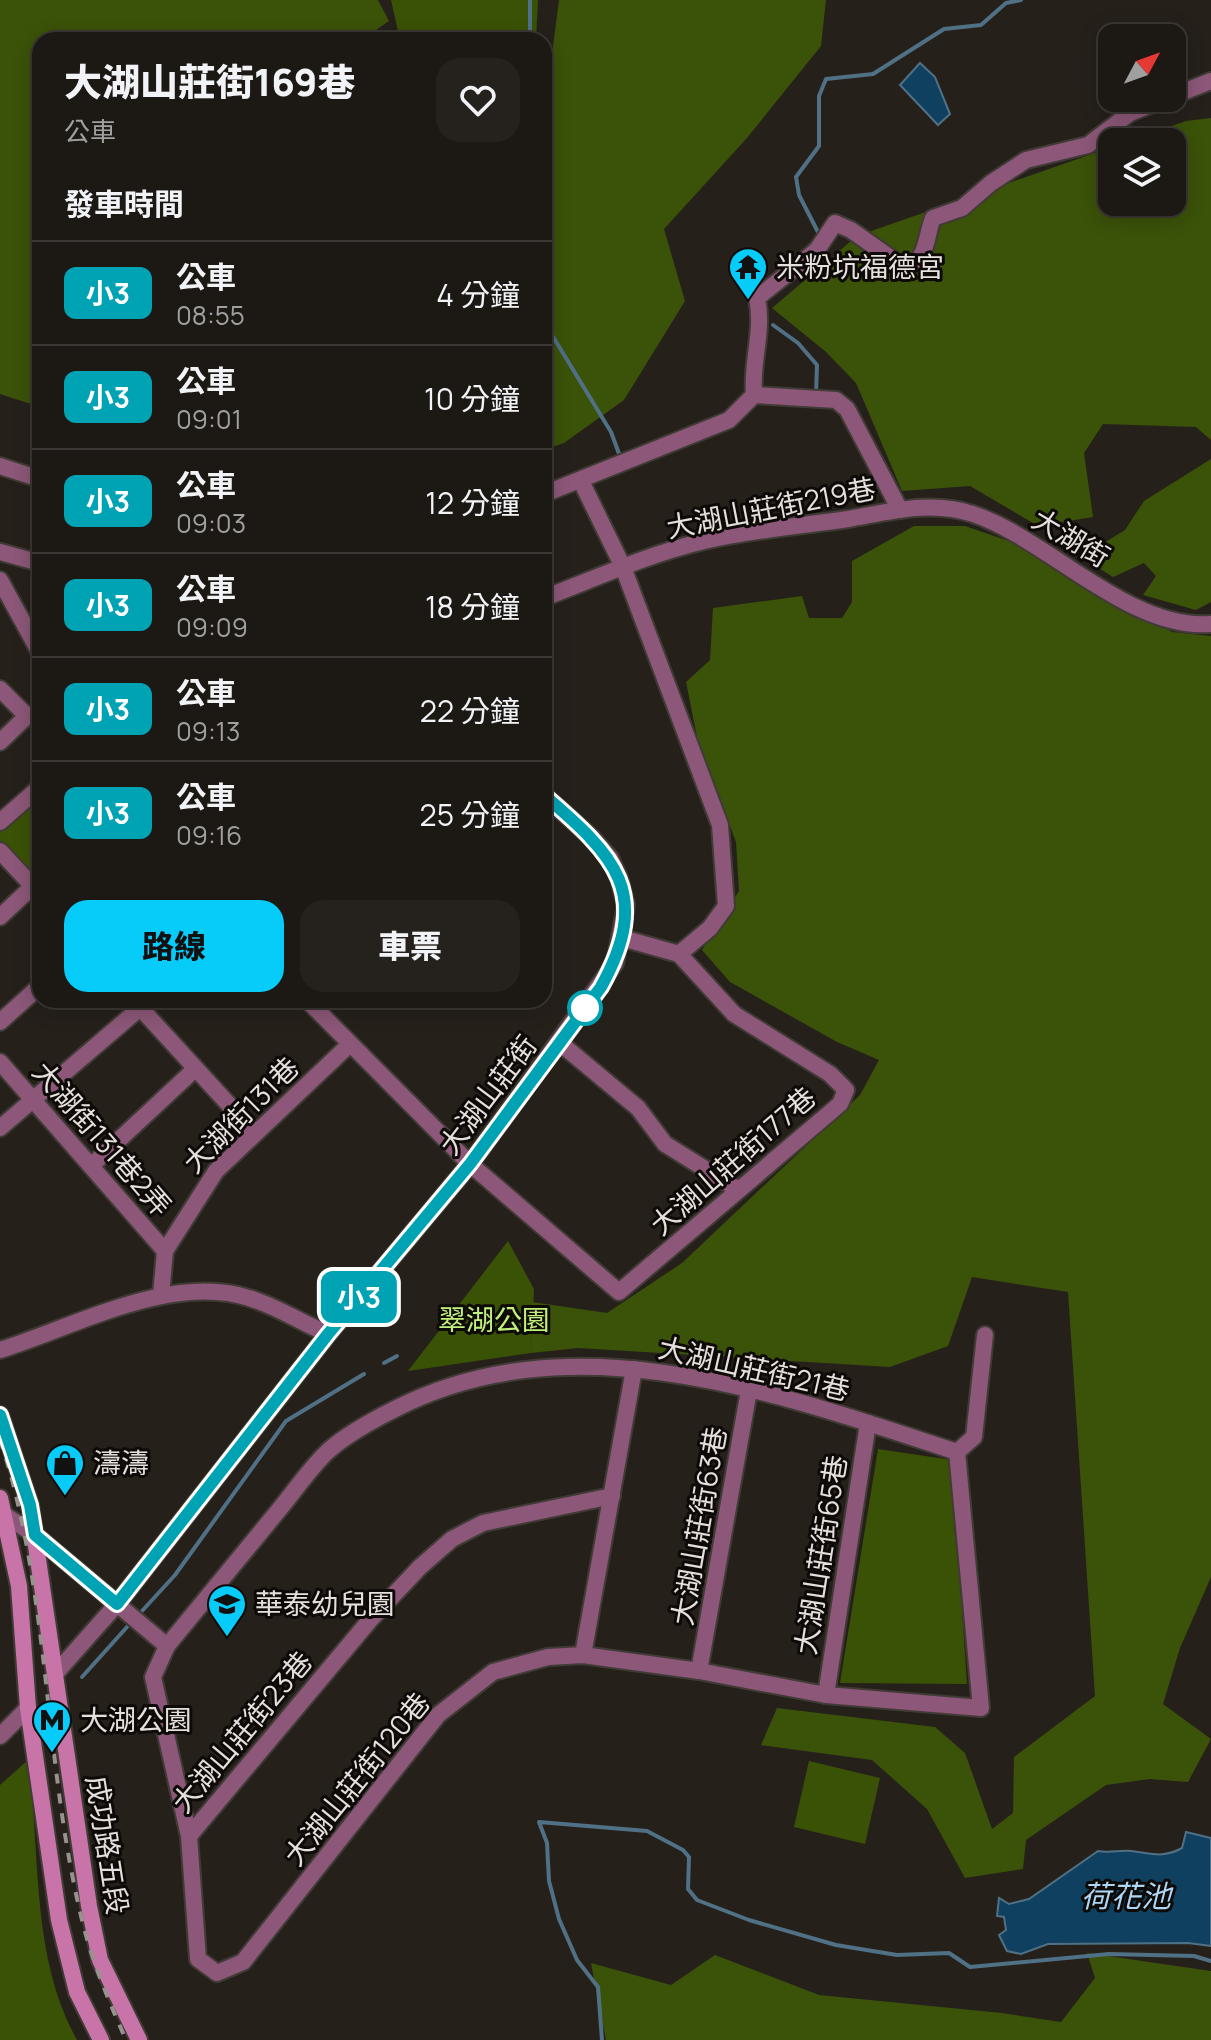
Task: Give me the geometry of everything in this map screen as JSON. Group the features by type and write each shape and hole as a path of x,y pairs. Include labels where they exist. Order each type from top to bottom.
{"main road":[{"name":"成功路五段","path":"0,1415 30,1505 89,1906 100,1960 139,2040"},
{"name":"成功路五段","path":"0,1498 19,1586 28,1708 59,1920 77,1992 101,2040"}],"street":[{"path":"552,491 729,420 754,395 751,367 762,321 757,298 817,250 835,223 851,230 902,266 910,266 923,256 933,218 962,208 1026,160 1088,145 1130,113 1211,81"},
{"name":"大湖山莊街219巷","path":"552,595 623,567 704,541 900,510 847,409 836,400 754,395"},
{"path":"0,466 32,476"},
{"path":"581,481 623,567 720,825 726,906 710,928 679,954 622,938"},
{"name":"大湖街","path":"900,510 932,505 971,513 999,525 1093,583 1154,614 1180,625 1211,624"},
{"path":"0,552 32,561"},
{"path":"0,580 32,637"},
{"path":"0,689 27,716 0,742"},
{"path":"0,822 32,794"},
{"name":"大湖山莊街","path":"55,1674 117,1604 328,1334 470,1164 601,987 615,963 626,905 610,858 552,803"},
{"path":"0,851 32,885"},
{"path":"0,917 32,894"},
{"name":"大湖山莊街177巷","path":"470,1164 619,1292 840,1104 846,1090 830,1074 734,1014 679,954"},
{"path":"0,1022 32,993"},
{"path":"0,1128 132,1008"},
{"path":"140,1008 254,1132"},
{"path":"315,1008 470,1164"},
{"path":"560,1043 638,1108 665,1144 737,1189"},
{"name":"大湖街131巷","path":"161,1295 165,1251 216,1171 350,1044"},
{"name":"大湖街131巷2弄","path":"0,1062 165,1251"},
{"path":"92,1165 195,1069"},
{"path":"0,1350 161,1295 198,1292 248,1297 328,1334"},
{"path":"957,1452 974,1437 985,1335"},
{"name":"大湖山莊街21巷","path":"167,1646 329,1451 380,1417 423,1395 501,1372 581,1367 690,1376 816,1405 957,1452"},
{"path":"583,1655 634,1369"},
{"name":"大湖山莊街63巷","path":"699,1671 749,1390"},
{"name":"大湖山莊街65巷","path":"826,1695 868,1423"},
{"name":"大湖山莊街120巷","path":"167,1646 153,1677 189,1836 198,1959 217,1973 243,1962 438,1715 493,1672 548,1657 583,1655 699,1671 760,1686 826,1695 981,1708 957,1452"},
{"name":"大湖山莊街23巷","path":"189,1836 370,1620 420,1567 452,1539 483,1523 612,1496"},
{"path":"3,1514 35,1535 167,1646"},
{"path":"0,1736 28,1708"}],"green space":[{"path":"0,0 378,0 389,21 373,32 32,32 32,404 0,394"},
{"path":"391,0 538,0 536,32 398,32"},
{"path":"559,0 826,0 821,46 747,138 664,229 685,301 624,400 564,443 552,447 552,54"},
{"path":"1211,118 1211,440 1196,427 1103,424 1084,453 1093,517 1038,526 970,486 902,491 856,383 826,352 772,308 857,236 1098,152 1098,216 1186,216 1186,128 1166,128 1186,121"},
{"path":"1211,459 1211,602 1196,610 1143,595 1156,576 1144,563 1113,577 1081,557 1125,530 1144,501"},
{"path":"914,526 965,526 1020,545 1172,632 1211,636 1211,1577 1180,1648 1163,1704 1211,1739 1188,1782 1150,1779 1106,1785 1026,1840 1023,1869 965,1878 927,1809 872,1760 761,1745 777,1708 935,1727 965,1753 992,1829 1013,1813 1014,1757 1095,1696 1068,1292 972,1277 948,1346 890,1367 578,1348 531,1353 532,1302 607,1313 682,1263 860,1095 879,1060 837,1042 730,982 702,950 739,891 736,842 697,737 686,682 710,660 713,608 802,596 809,618 842,618 852,602 852,561"},
{"path":"32,793 32,886 0,851 0,822"},
{"name":"翠湖公園","path":"508,1241 534,1289 531,1353 408,1371"},
{"path":"878,1449 952,1460 967,1684 840,1683"},
{"name":"大湖公園","path":"28,1760 44,1939 62,2008 77,2040 0,2040 0,1785"},
{"path":"809,1761 880,1778 865,1844 794,1827"},
{"path":"1087,1953 1211,1971 1211,2040 606,2040 591,1963 671,1985 715,1955 819,1995 1002,2013 1061,2022 1095,1978"}],"water":[{"path":"920,63 935,77 950,114 938,125 900,85"},
{"name":"荷花池","path":"1186,1832 1211,1838 1211,1946 1188,1943 1048,1944 1021,1954 1007,1951 999,1935 1006,1930 1004,1917 997,1916 999,1898 1009,1904 1029,1899 1098,1851 1156,1854 1175,1851 1182,1848"}],"waterway":[{"path":"530,0 530,32"},
{"path":"804,251 820,236 799,195 796,177 819,146 819,96 826,79 873,74 944,29 981,25 1006,3 1021,0"},
{"path":"773,325 798,343 817,365 816,394"},
{"path":"552,335 611,432 621,459"},
{"path":"384,1363 397,1356"},
{"path":"142,1611 175,1575 286,1421 364,1374"},
{"path":"82,1677 127,1627"},
{"path":"602,2040 598,1987 577,1960 559,1919 549,1881 547,1843 539,1822 647,1831 683,1850 689,1857 688,1889 697,1900 749,1920 836,1945 897,1955 949,1953 970,1967 1109,1954 1194,1956 1211,1961"}],"railway":[{"path":"0,1439 17,1498 29,1558 69,1860 91,1951 126,2040"}],"bus line":[{"name":"小3","path":"0,1415 30,1505 35,1535 117,1604 328,1334 470,1164 601,987 615,963 626,905 619,878 610,858 552,802"}],"place":[{"name":"米粉坑福德宮","path":"748,301"},
{"name":"濤濤","path":"65,1497"},
{"name":"華泰幼兒園","path":"227,1638"},
{"name":"大湖公園","path":"52,1754"}]}
